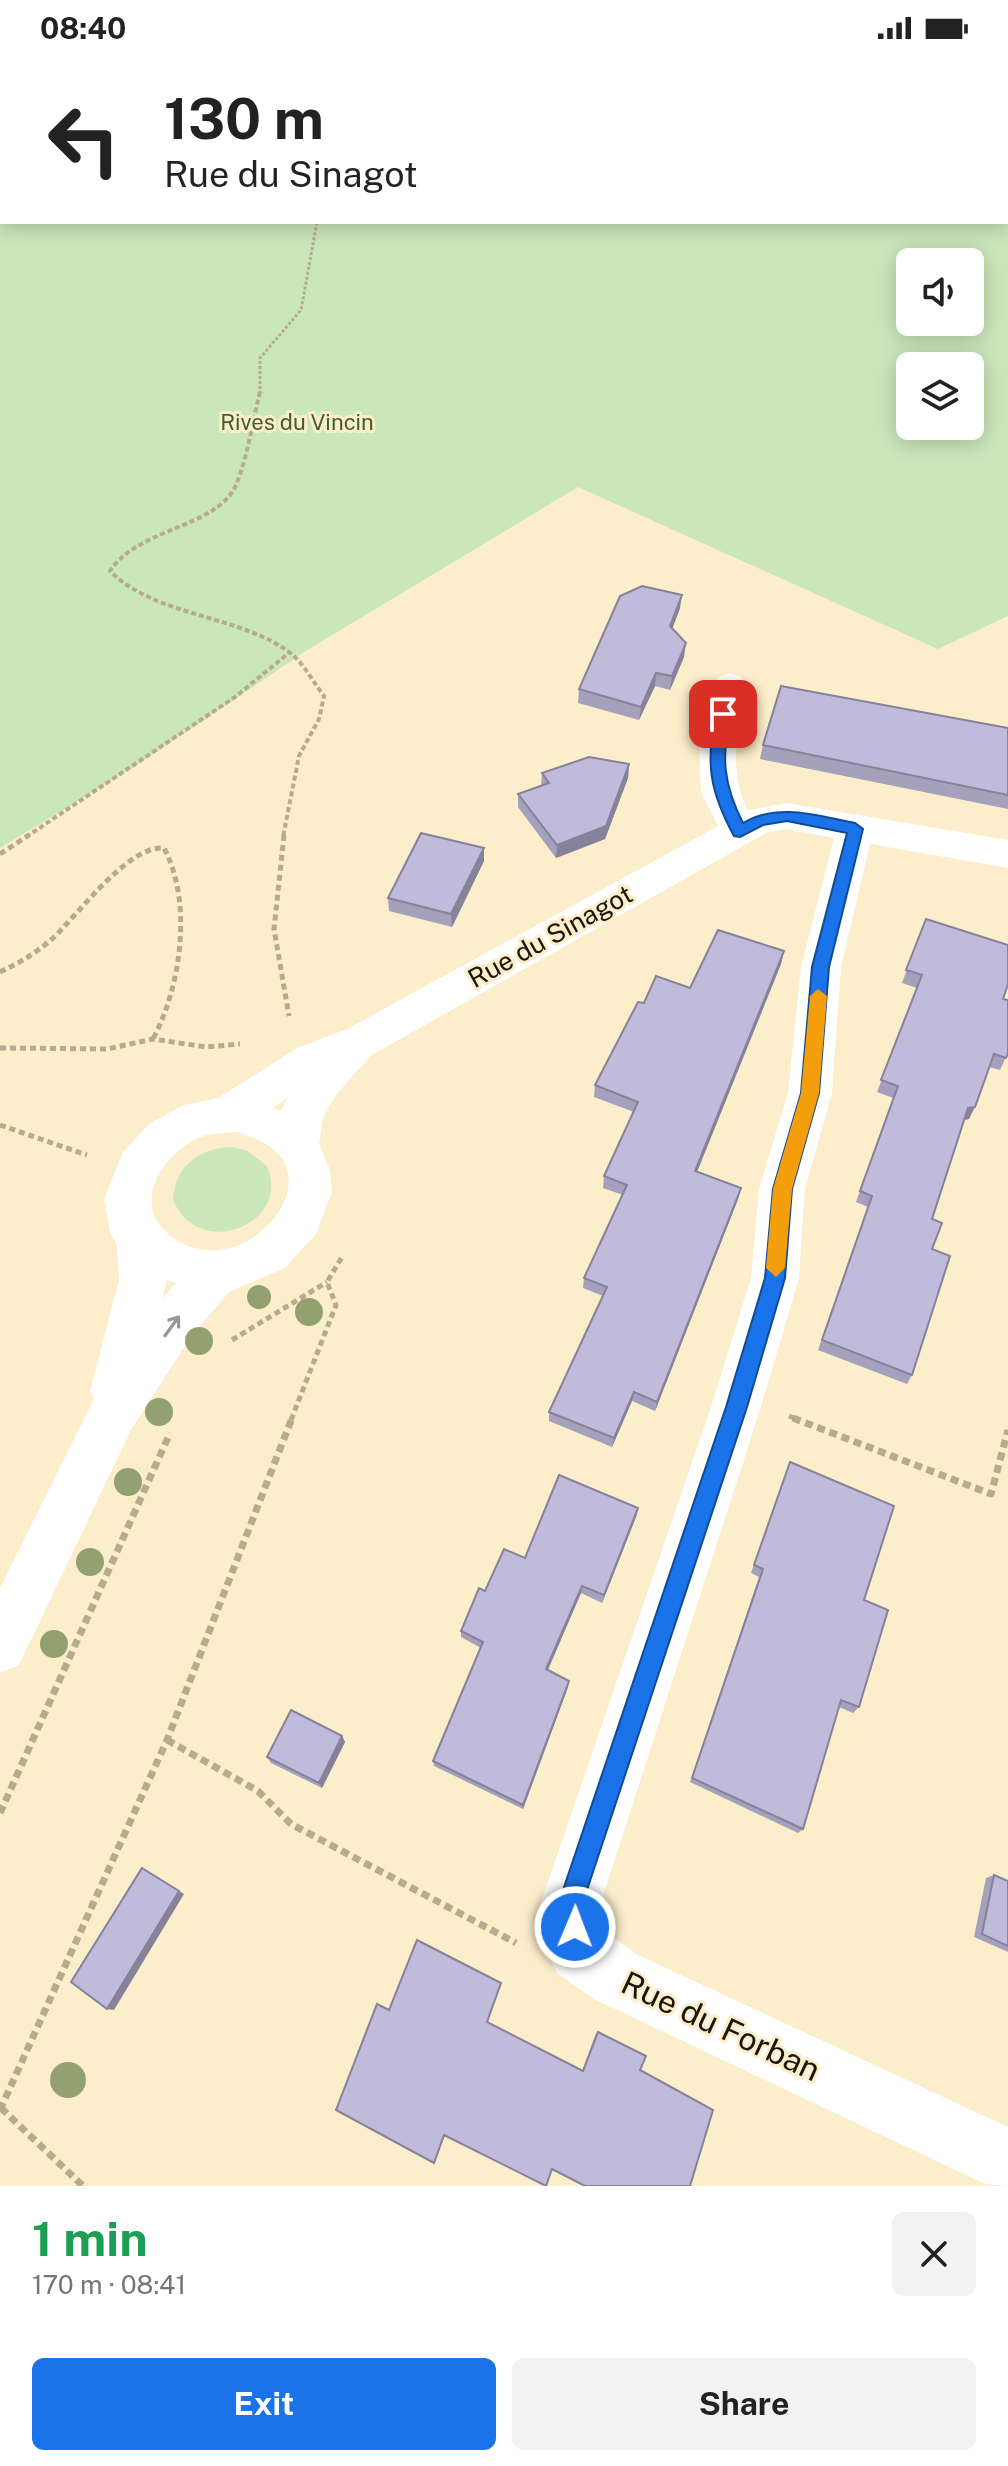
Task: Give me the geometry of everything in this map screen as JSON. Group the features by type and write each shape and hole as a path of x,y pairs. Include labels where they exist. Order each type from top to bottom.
{"street":[{"path":"730,685 717,743 720,792 740,832"},
{"name":"Rue du Sinagot","path":"297,1145 296,1126 305,1104 324,1077 362,1041 759,820 787,816 1008,854"},
{"path":"579,1951 571,1902 775,1278 782,1189 810,1093 821,967 855,829"},
{"name":"Rue du Sinagot","path":"227,1115 303,1048 362,1041"},
{"path":"227,1115 266,1122 297,1145 308,1165 311,1189 304,1213 290,1235 269,1254 243,1267 218,1273 185,1269 158,1259 140,1241 128,1219 126,1194 134,1169 150,1147 173,1130 198,1119 227,1115"},
{"path":"113,1413 116,1377 143,1280 140,1241"},
{"path":"0,1646 113,1413 195,1295 218,1273"},
{"name":"Rue du Forban","path":"579,1951 616,1977 1008,2161"}],"path":[{"path":"921,56 974,56"},
{"path":"0,1048 107,1049 153,1039 206,1047 303,1048 274,929 285,822 299,756 319,719 324,696 290,652 234,623 129,589 113,579 110,571 119,557 143,541 210,511 234,489 261,389 260,358 301,310 317,224"},
{"path":"0,854 235,697 290,652"},
{"path":"0,972 29,958 53,938 129,861 153,847 164,848 172,857 176,877 178,960 161,1028 153,1039"},
{"path":"0,1125 134,1169"},
{"path":"220,1351 327,1282 346,1250"},
{"path":"83,2186 0,2109 167,1740 336,1305 327,1282"},
{"path":"738,1398 991,1494 1008,1430"},
{"path":"0,1813 172,1429"},
{"path":"167,1740 258,1791 291,1824 527,1949 579,1951"}],"green space":[{"name":"Rives du Vincin","path":"0,224 1008,224 1008,616 938,649 578,487 309,649 134,767 0,848"},
{"path":"231,1147 246,1150 267,1166 271,1187 266,1205 254,1219 238,1228 219,1232 201,1228 185,1218 173,1199 175,1187 184,1168 199,1155"}],"building":[{"path":"642,586 682,595 670,626 686,643 672,676 656,673 641,707 579,689 620,596"},
{"path":"781,686 1008,728 1008,795 763,745"},
{"path":"589,757 629,764 606,826 557,845 518,794 549,783 542,773"},
{"path":"421,833 484,848 451,914 388,898"},
{"path":"926,919 1008,945 1008,984 1003,999 1008,1000 1008,1053 1006,1058 994,1054 975,1107 968,1108 932,1219 942,1223 932,1249 950,1256 912,1375 822,1340 872,1196 860,1191 898,1086 881,1080 922,975 906,970"},
{"path":"718,930 784,951 695,1171 741,1188 657,1402 634,1392 614,1438 549,1412 607,1287 584,1278 627,1185 604,1176 638,1102 595,1085 638,1002 644,1003 656,976 690,988"},
{"path":"790,1462 894,1506 864,1600 888,1610 859,1707 841,1700 803,1829 692,1778 763,1569 754,1565"},
{"path":"559,1475 638,1508 604,1595 582,1586 546,1669 569,1681 523,1805 433,1761 483,1642 461,1631 479,1588 485,1591 504,1549 525,1558"},
{"path":"291,1710 342,1736 319,1783 267,1757"},
{"path":"142,1868 179,1891 107,2009 71,1982"},
{"path":"994,1875 1008,1881 1008,1946 982,1934"},
{"path":"417,1940 501,1983 487,2022 583,2071 598,2032 646,2056 640,2070 713,2110 690,2186 585,2186 552,2169 546,2186 444,2135 434,2163 336,2110 377,2004 389,2010"}],"slow traffic":[{"path":"776,1268 782,1189 810,1093 818,996"}],"route":[{"path":"575,1927 571,1902 736,1407 775,1278 782,1189 810,1093 821,967 855,829 787,816 759,820 740,832 720,792 717,743 723,714"}]}
